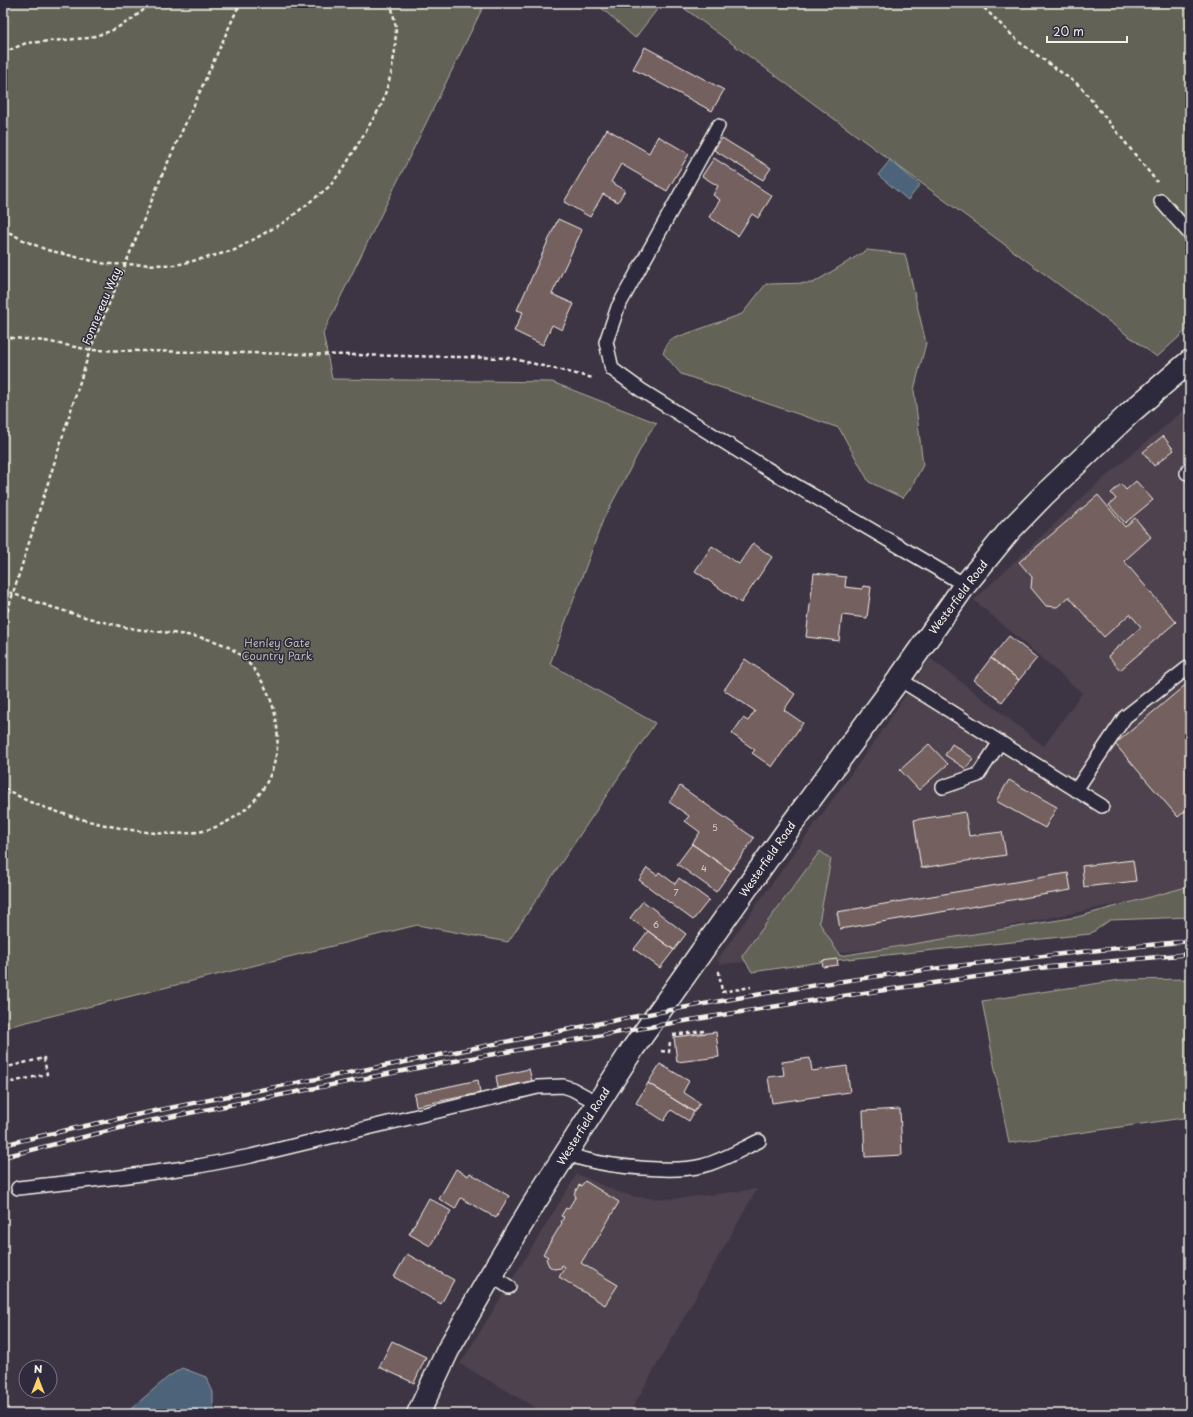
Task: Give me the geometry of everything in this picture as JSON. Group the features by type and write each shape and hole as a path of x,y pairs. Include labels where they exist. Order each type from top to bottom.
{"main road":[{"name":"Westerfield Road","path":"418,1414 448,1350 500,1281 566,1152 632,1050 792,824 899,679 965,585 1010,530 1044,495 1131,412 1190,361"}],"lane":[{"path":"718,126 618,307 606,342 612,369 641,390 764,467 965,585"},
{"path":"1161,201 1190,234"},
{"path":"1076,790 1125,717 1190,666"},
{"path":"899,679 1102,806"},
{"path":"943,787 978,775 1000,742"},
{"path":"18,1188 120,1177 199,1166 259,1154 538,1087 563,1086 572,1088 598,1103"},
{"path":"566,1152 582,1159 600,1163 644,1168 678,1168 714,1163 759,1141"}],"path":[{"path":"3,53 26,43 88,38 111,31 131,20 152,3"},
{"name":"Fonnereau Way","path":"3,626 90,350 164,173 238,9 239,3"},
{"path":"3,229 23,240 47,250 76,258 106,264 176,265 235,250 286,221 330,186 355,150 382,104 396,50 396,28 391,3"},
{"path":"979,3 1019,42 1080,86 1161,186 1161,201"},
{"path":"3,337 45,341 90,350 510,358 596,379"},
{"path":"3,590 78,615 121,627 212,639 231,648 248,662 263,682 272,702 278,725 278,746 274,768 263,788 248,808 229,821 208,829 184,834 152,832 92,821 59,812 28,801 3,788"},
{"path":"715,970 719,972 722,992 751,987"},
{"path":"655,1048 669,1052 671,1036 704,1031"},
{"path":"3,1068 44,1058 47,1074 3,1084"}],"shaded area":[{"path":"1190,405 1190,893 1137,900 926,943 794,958 721,964 717,960 884,728 930,658 1044,746 1082,693 974,600 1098,483"},
{"path":"577,1174 618,1192 637,1197 666,1199 683,1198 757,1189 629,1414 547,1414 460,1364"}],"green space":[{"name":"Henley Gate Country Park","path":"3,3 485,3 323,333 332,379 552,382 657,423 649,433 603,520 550,664 655,723 508,942 417,925 3,1028"},
{"path":"596,3 662,3 635,38"},
{"path":"677,3 1190,3 1190,327 1157,357"},
{"path":"867,250 905,254 926,343 914,390 923,465 911,488 903,498 869,482 839,428 681,374 663,353 669,340 742,314 766,284 813,283"},
{"path":"820,851 831,859 819,922 840,956 1077,917 1190,886 1190,917 1110,920 1090,934 828,961 752,972 742,956"},
{"path":"1190,979 1190,1117 1009,1143 982,1001 1120,980"}],"water":[{"path":"890,160 920,185 908,200 878,175"},
{"path":"182,1368 206,1377 213,1392 213,1407 215,1414 125,1414 168,1377"}],"building":[{"path":"645,47 724,90 712,111 633,69"},
{"path":"607,129 649,153 658,136 689,154 667,191 621,164 611,182 625,190 618,202 603,194 590,217 564,202"},
{"path":"722,138 771,168 763,180 714,150"},
{"path":"714,158 772,196 758,218 752,214 738,236 709,217 720,200 713,195 718,186 702,176"},
{"path":"558,219 582,230 552,294 574,304 562,330 552,325 543,345 514,331 523,312 517,310"},
{"path":"1163,436 1174,450 1154,466 1143,452"},
{"path":"1136,481 1153,500 1125,523 1109,505 1116,499 1111,493 1121,484 1126,490"},
{"path":"1098,495 1125,527 1135,518 1151,537 1124,561 1176,622 1120,670 1108,656 1141,627 1130,614 1104,637 1069,597 1057,607 1046,606 1031,588 1032,577 1019,562"},
{"path":"753,543 772,557 741,603 695,571 712,546 739,564"},
{"path":"814,573 846,577 845,587 862,589 863,586 871,587 867,618 842,615 839,641 806,637"},
{"path":"1009,636 1037,658 1019,680 991,658"},
{"path":"991,658 1019,680 1002,702 974,680"},
{"path":"745,659 795,694 784,710 803,723 772,767 752,753 755,750 732,734 743,718 748,721 755,711 724,690"},
{"path":"1190,681 1190,807 1178,817 1115,744"},
{"path":"929,744 948,764 919,790 900,770"},
{"path":"952,744 973,758 966,769 945,755"},
{"path":"1009,780 1057,807 1045,828 996,801"},
{"path":"680,786 754,838 731,871 692,844 700,832 685,821 689,816 669,802"},
{"path":"965,812 969,836 1002,832 1006,855 921,868 914,820"},
{"path":"692,844 731,871 716,892 677,864"},
{"path":"1133,860 1136,881 1084,887 1082,866"},
{"path":"647,868 657,875 659,872 675,884 679,878 709,900 693,920 639,880"},
{"path":"1068,873 1071,890 840,929 837,912"},
{"path":"643,901 686,934 674,950 630,918"},
{"path":"648,931 674,950 660,968 634,949"},
{"path":"837,959 838,965 823,967 822,961"},
{"path":"716,1032 719,1057 677,1062 674,1037"},
{"path":"810,1058 812,1071 847,1066 850,1092 772,1103 768,1077 784,1075 782,1062"},
{"path":"660,1064 689,1081 683,1092 700,1103 694,1112 648,1083"},
{"path":"529,1069 532,1081 498,1088 496,1076"},
{"path":"478,1080 480,1093 416,1106 414,1094"},
{"path":"648,1083 694,1112 689,1121 671,1110 664,1121 636,1103"},
{"path":"900,1109 902,1155 865,1157 863,1111"},
{"path":"456,1169 468,1176 470,1173 509,1196 496,1218 461,1198 455,1209 439,1199"},
{"path":"585,1181 619,1202 595,1243 594,1242 581,1263 618,1285 605,1305 559,1277 565,1267 562,1265 561,1268 554,1269 549,1266 546,1259 548,1257 543,1254 562,1223 561,1222 564,1217 561,1216 566,1208 568,1209 576,1196 574,1194 579,1185 581,1186"},
{"path":"429,1198 451,1211 430,1246 409,1234"},
{"path":"407,1254 454,1280 441,1304 394,1277"},
{"path":"392,1341 426,1357 414,1383 379,1367"}],"railway":[{"path":"3,1145 99,1123 244,1093 710,1003 864,978 1050,955 1190,941"},
{"path":"3,1157 144,1122 443,1063 672,1023 822,999 1039,968 1190,954"}]}
